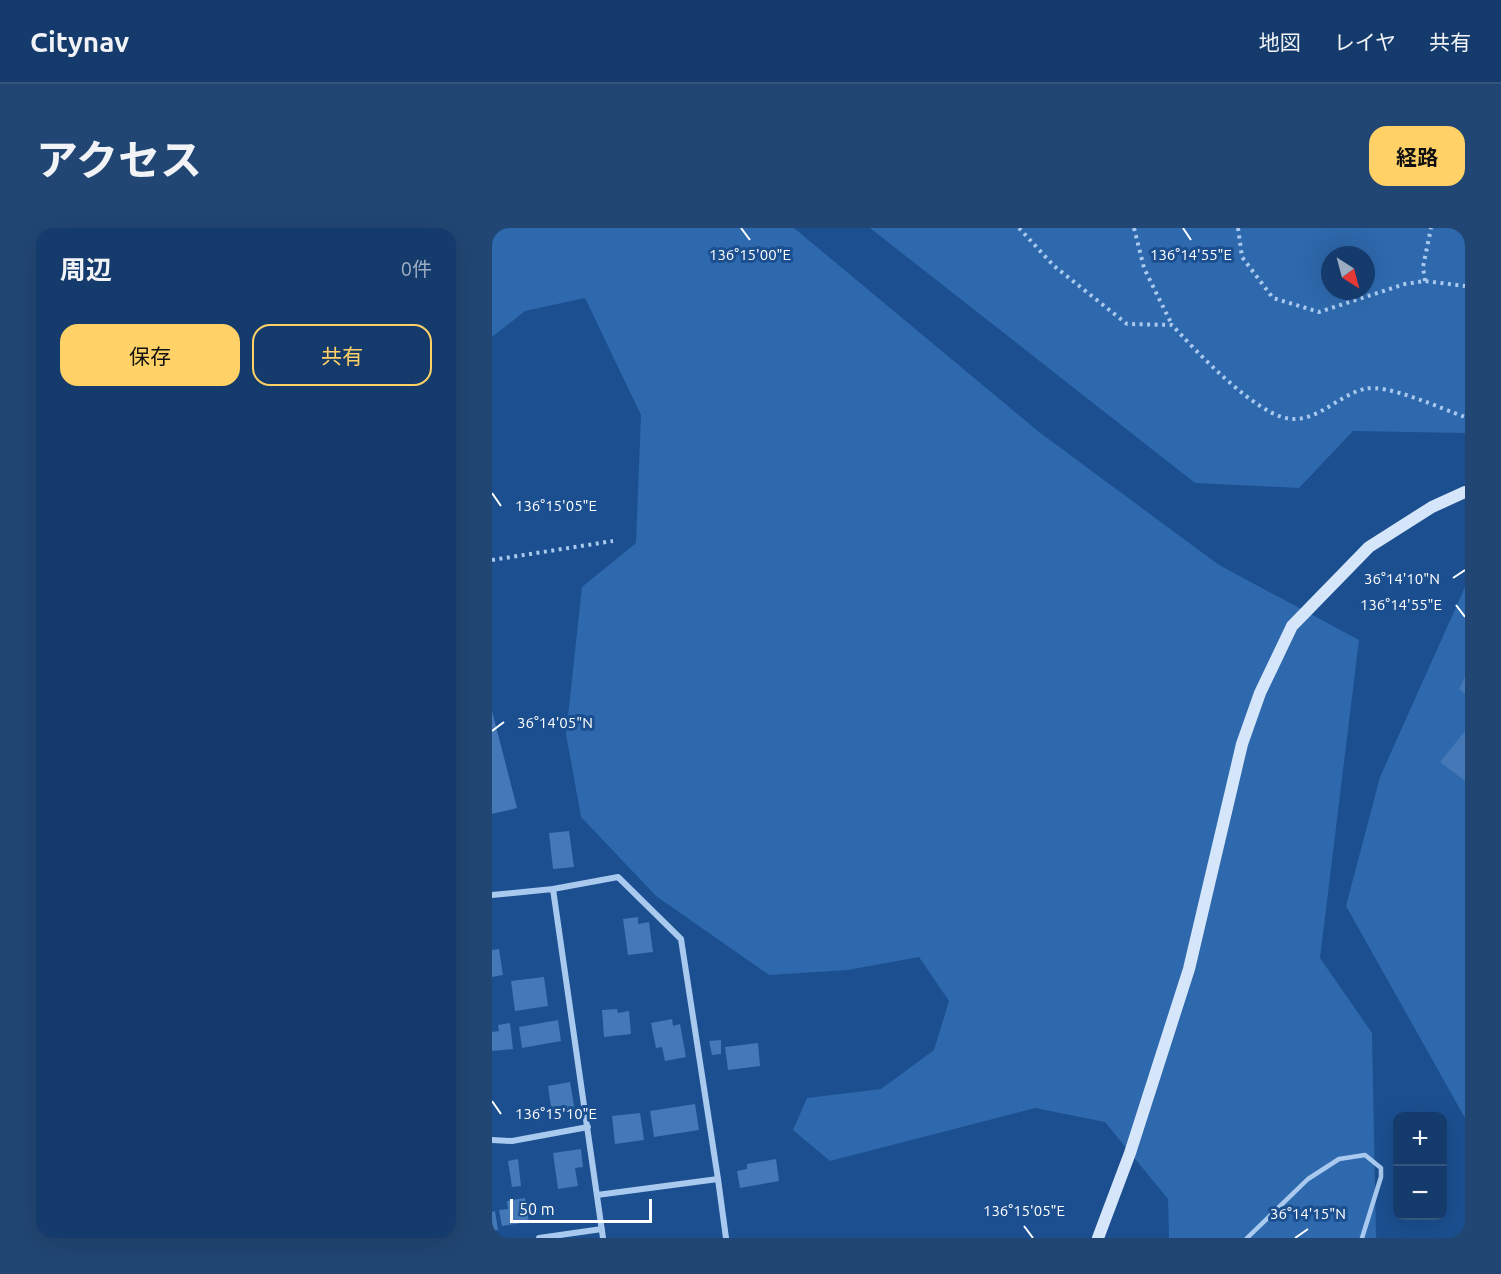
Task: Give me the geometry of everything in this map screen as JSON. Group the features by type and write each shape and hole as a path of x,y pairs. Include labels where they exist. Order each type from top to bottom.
{"street":[{"path":"1098,1238 1130,1153 1189,969 1242,744 1260,693 1292,626 1369,548 1432,507 1465,492"},
{"path":"492,895 553,889 618,877 681,939 726,1238"},
{"path":"553,889 603,1238"},
{"path":"492,1140 512,1141 588,1127"},
{"path":"597,1195 718,1179"},
{"path":"539,1238 602,1229"}],"lane":[{"path":"1246,1238 1308,1179 1339,1159 1365,1155 1381,1168 1381,1177 1362,1238"},
{"path":"1461,1238 1465,1232"}],"path":[{"path":"1019,228 1054,266 1127,324 1172,325"},
{"path":"1134,228 1144,268 1172,325 1219,376 1277,416 1293,420 1309,416 1365,389 1387,390 1465,417"},
{"path":"1238,228 1242,257 1273,298 1319,312 1405,284 1425,281 1465,286"},
{"path":"1425,281 1423,267 1431,228"},
{"path":"492,560 613,541"}],"shaded area":[{"path":"492,228 794,228 1039,432 1219,565 1359,640 1320,958 1372,1033 1376,1237 1378,1238 1169,1238 1168,1199 1105,1122 1035,1108 830,1161 793,1130 807,1098 881,1089 934,1050 949,1001 919,957 848,970 769,975 656,896 581,817 566,734 582,587 636,543 641,415 585,298 525,311 492,337"},
{"path":"870,228 1465,228 1465,433 1353,431 1299,488 1195,483"},
{"path":"1465,587 1465,1118 1346,906 1380,777"}],"building":[{"path":"1465,677 1465,694 1459,689"},
{"path":"492,711 517,808 492,814"},
{"path":"1465,731 1465,781 1440,762"},
{"path":"569,831 574,867 553,869 549,833"},
{"path":"638,917 638,924 649,922 653,952 628,955 623,919"},
{"path":"499,949 503,975 492,977 492,950"},
{"path":"544,977 548,1006 515,1011 511,981"},
{"path":"617,1009 618,1013 629,1011 631,1034 604,1037 602,1010"},
{"path":"672,1019 673,1026 680,1024 686,1057 665,1061 662,1047 656,1048 651,1023"},
{"path":"558,1020 561,1041 522,1048 519,1027"},
{"path":"510,1023 513,1049 492,1051 492,1032 499,1031 498,1025"},
{"path":"721,1040 721,1054 712,1055 709,1041"},
{"path":"758,1043 760,1066 728,1070 725,1047"},
{"path":"570,1082 575,1111 552,1115 548,1086"},
{"path":"695,1104 699,1130 654,1137 650,1111"},
{"path":"640,1113 644,1140 615,1144 612,1116"},
{"path":"581,1149 583,1167 575,1168 578,1186 558,1189 553,1153"},
{"path":"518,1159 521,1186 512,1187 508,1161"},
{"path":"776,1159 779,1181 740,1188 737,1171 747,1169 747,1164"},
{"path":"525,1198 529,1222 502,1226 499,1210 508,1209 507,1201"},
{"path":"495,1211 498,1230 492,1231 492,1212"}]}
